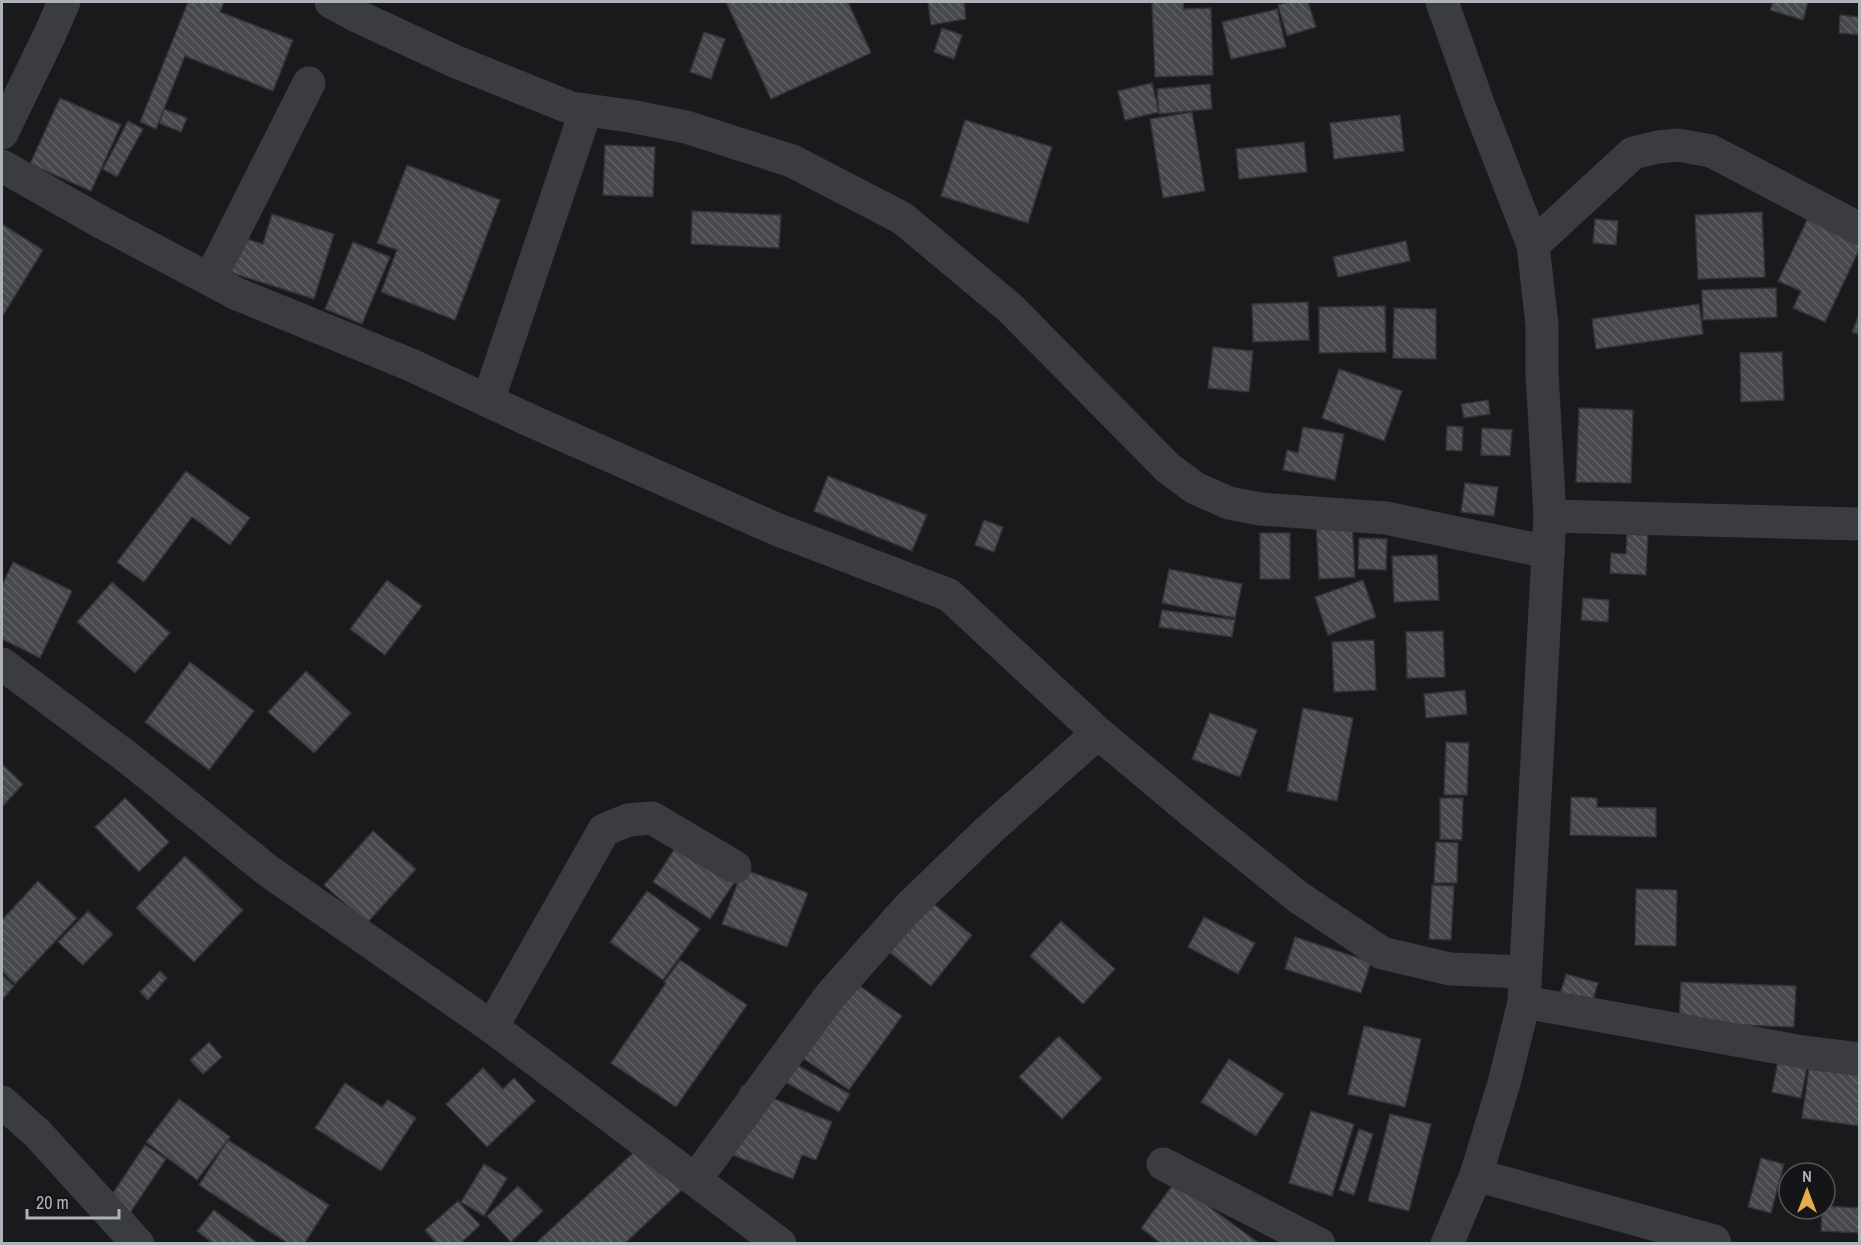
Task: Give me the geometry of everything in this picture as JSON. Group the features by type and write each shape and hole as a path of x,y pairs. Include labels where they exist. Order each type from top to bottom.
{"street":[{"path":"2,133 64,2"},
{"path":"331,2 454,61 571,108 686,127 792,161 902,218 1010,308 1168,468 1195,488 1229,503 1260,509 1386,519 1548,552"},
{"path":"1442,2 1480,109 1533,245 1542,325 1542,374 1550,516 1524,987 1504,1083 1476,1175 1447,1244"},
{"path":"210,279 309,83"},
{"path":"488,401 586,110"},
{"path":"1533,245 1633,153 1678,145 1711,151 1860,229"},
{"path":"2,166 237,294 411,365 776,529 949,595 1098,733 1298,897 1382,952 1791,1050 1860,1059"},
{"path":"1550,516 1860,524"},
{"path":"2,664 127,757 267,870 492,1027 780,1244"},
{"path":"695,1180 830,996 909,907 989,830 1098,733"},
{"path":"492,1027 604,830 628,820 652,818 735,867"},
{"path":"2,1102 37,1133 138,1244"},
{"path":"1163,1164 1319,1244"},
{"path":"1476,1175 1713,1241 1715,1244"}],"building":[{"path":"188,2 224,2 220,12 293,40 273,91 185,56 156,129 140,122"},
{"path":"726,2 848,2 871,53 771,99"},
{"path":"928,2 964,2 966,19 931,25"},
{"path":"1152,2 1183,2 1184,9 1211,8 1213,75 1155,77"},
{"path":"1288,2 1308,2 1316,27 1287,36 1278,5"},
{"path":"1773,2 1808,2 1803,20 1770,10"},
{"path":"1277,9 1286,47 1231,59 1222,22"},
{"path":"1840,15 1860,17 1860,35 1839,33"},
{"path":"942,28 962,35 954,59 934,52"},
{"path":"704,32 725,39 711,79 690,72"},
{"path":"1152,83 1159,112 1125,120 1118,91"},
{"path":"1210,84 1212,109 1159,114 1157,89"},
{"path":"60,98 121,125 91,191 30,164"},
{"path":"164,109 187,118 181,132 159,123"},
{"path":"1192,112 1205,191 1163,198 1150,119"},
{"path":"1400,115 1404,151 1334,159 1330,123"},
{"path":"965,120 1052,147 1028,223 941,196"},
{"path":"128,121 143,129 117,177 103,169"},
{"path":"1304,142 1307,172 1239,179 1236,149"},
{"path":"605,145 655,147 653,197 603,195"},
{"path":"407,165 500,200 455,320 381,292 397,250 377,243"},
{"path":"692,211 781,215 779,248 691,244"},
{"path":"1762,212 1765,277 1698,279 1695,215"},
{"path":"272,214 334,234 314,299 226,271 237,236 263,244"},
{"path":"1808,218 1860,241 1860,248 1825,322 1793,308 1801,291 1778,281"},
{"path":"1595,219 1618,221 1616,245 1593,243"},
{"path":"2,224 43,250 2,317"},
{"path":"1406,241 1410,261 1338,277 1333,257"},
{"path":"353,242 390,257 362,324 325,309"},
{"path":"1776,288 1777,317 1703,320 1702,290"},
{"path":"1308,302 1309,340 1253,342 1252,304"},
{"path":"1699,304 1703,334 1596,349 1592,319"},
{"path":"1385,306 1386,352 1319,353 1319,307"},
{"path":"1394,308 1436,309 1436,359 1393,358"},
{"path":"1860,312 1860,335 1852,332"},
{"path":"1213,347 1253,351 1249,392 1208,388"},
{"path":"1782,352 1784,400 1741,402 1740,353"},
{"path":"1339,369 1402,391 1384,441 1322,418"},
{"path":"1488,400 1490,414 1464,418 1461,404"},
{"path":"1579,408 1633,410 1631,483 1576,482"},
{"path":"1447,426 1463,427 1462,451 1446,450"},
{"path":"1303,427 1344,434 1335,480 1283,470 1287,450 1298,453"},
{"path":"1482,428 1512,430 1510,456 1481,455"},
{"path":"186,471 250,518 230,545 192,517 144,582 117,562"},
{"path":"828,476 927,515 912,551 814,511"},
{"path":"1465,483 1498,487 1494,516 1461,512"},
{"path":"984,520 1003,527 994,552 975,545"},
{"path":"1352,520 1355,577 1319,579 1316,522"},
{"path":"1260,533 1290,533 1290,579 1260,579"},
{"path":"1627,534 1648,535 1646,575 1610,573 1611,553 1626,554"},
{"path":"1359,538 1387,539 1386,570 1358,569"},
{"path":"1437,555 1439,600 1394,602 1392,556"},
{"path":"13,562 72,591 40,658 2,639 2,585"},
{"path":"1169,569 1242,584 1235,618 1162,603"},
{"path":"387,580 422,606 385,655 350,629"},
{"path":"1363,580 1376,617 1328,635 1315,597"},
{"path":"112,582 170,633 135,673 77,622"},
{"path":"1583,598 1609,600 1608,622 1581,620"},
{"path":"1162,610 1235,620 1232,637 1159,627"},
{"path":"1443,631 1445,677 1407,678 1406,632"},
{"path":"1374,640 1376,690 1334,692 1332,642"},
{"path":"190,662 254,711 209,770 145,722"},
{"path":"306,671 351,713 314,753 268,712"},
{"path":"1465,690 1467,714 1426,718 1424,694"},
{"path":"1303,708 1353,718 1337,801 1287,791"},
{"path":"1210,713 1257,730 1240,777 1192,759"},
{"path":"1446,742 1469,743 1467,795 1444,795"},
{"path":"2,764 23,784 2,807"},
{"path":"1571,797 1597,798 1597,807 1656,808 1656,837 1570,835"},
{"path":"125,798 169,842 139,872 95,827"},
{"path":"1440,798 1463,798 1462,840 1440,839"},
{"path":"373,831 416,869 367,923 324,885"},
{"path":"685,833 742,871 710,919 653,882"},
{"path":"1436,842 1458,843 1457,883 1434,883"},
{"path":"185,856 243,910 194,962 136,908"},
{"path":"743,869 808,893 787,947 722,924"},
{"path":"38,881 77,918 15,984 2,971 2,920"},
{"path":"1432,885 1454,886 1451,940 1429,939"},
{"path":"913,887 972,935 931,986 871,937"},
{"path":"1636,889 1677,890 1676,946 1635,945"},
{"path":"647,891 700,929 663,980 610,942"},
{"path":"88,911 113,934 83,965 58,942"},
{"path":"1204,917 1255,943 1238,974 1188,947"},
{"path":"1061,921 1115,969 1083,1004 1030,956"},
{"path":"1295,937 1371,962 1361,993 1285,969"},
{"path":"680,960 747,1005 676,1107 611,1063"},
{"path":"160,971 167,978 148,1000 140,992"},
{"path":"840,972 902,1016 849,1090 803,1058"},
{"path":"1566,974 1598,983 1590,1010 1558,1002"},
{"path":"2,975 14,986 2,1000"},
{"path":"1681,982 1796,986 1794,1027 1679,1023"},
{"path":"1364,1026 1421,1039 1405,1107 1348,1094"},
{"path":"1059,1036 1102,1078 1062,1119 1019,1077"},
{"path":"209,1042 222,1057 203,1074 190,1060"},
{"path":"779,1055 850,1094 839,1112 769,1073"},
{"path":"1229,1059 1284,1094 1256,1136 1201,1102"},
{"path":"1778,1061 1807,1067 1801,1098 1772,1092"},
{"path":"483,1068 503,1089 514,1078 535,1101 487,1147 446,1104"},
{"path":"1809,1069 1860,1075 1860,1126 1802,1118"},
{"path":"345,1083 382,1107 388,1100 416,1118 381,1171 315,1128"},
{"path":"742,1086 832,1122 816,1160 802,1155 793,1179 717,1149"},
{"path":"179,1099 230,1137 197,1180 146,1142"},
{"path":"1311,1111 1354,1124 1332,1196 1289,1183"},
{"path":"1390,1114 1431,1124 1409,1211 1368,1201"},
{"path":"1359,1129 1373,1134 1354,1195 1339,1190"},
{"path":"228,1140 329,1205 304,1244 289,1244 199,1185"},
{"path":"644,1143 685,1187 624,1244 540,1244 538,1241"},
{"path":"145,1145 166,1159 130,1213 109,1199"},
{"path":"1761,1158 1777,1162 1777,1190 1771,1213 1748,1207"},
{"path":"484,1164 507,1178 484,1216 461,1202"},
{"path":"1175,1182 1259,1243 1162,1244 1141,1228"},
{"path":"518,1186 543,1211 511,1242 487,1216"},
{"path":"458,1201 480,1225 460,1244 437,1244 425,1230"},
{"path":"1837,1207 1860,1208 1860,1233 1821,1231 1821,1221 1837,1221"},
{"path":"214,1210 259,1244 214,1244 197,1231"}]}
